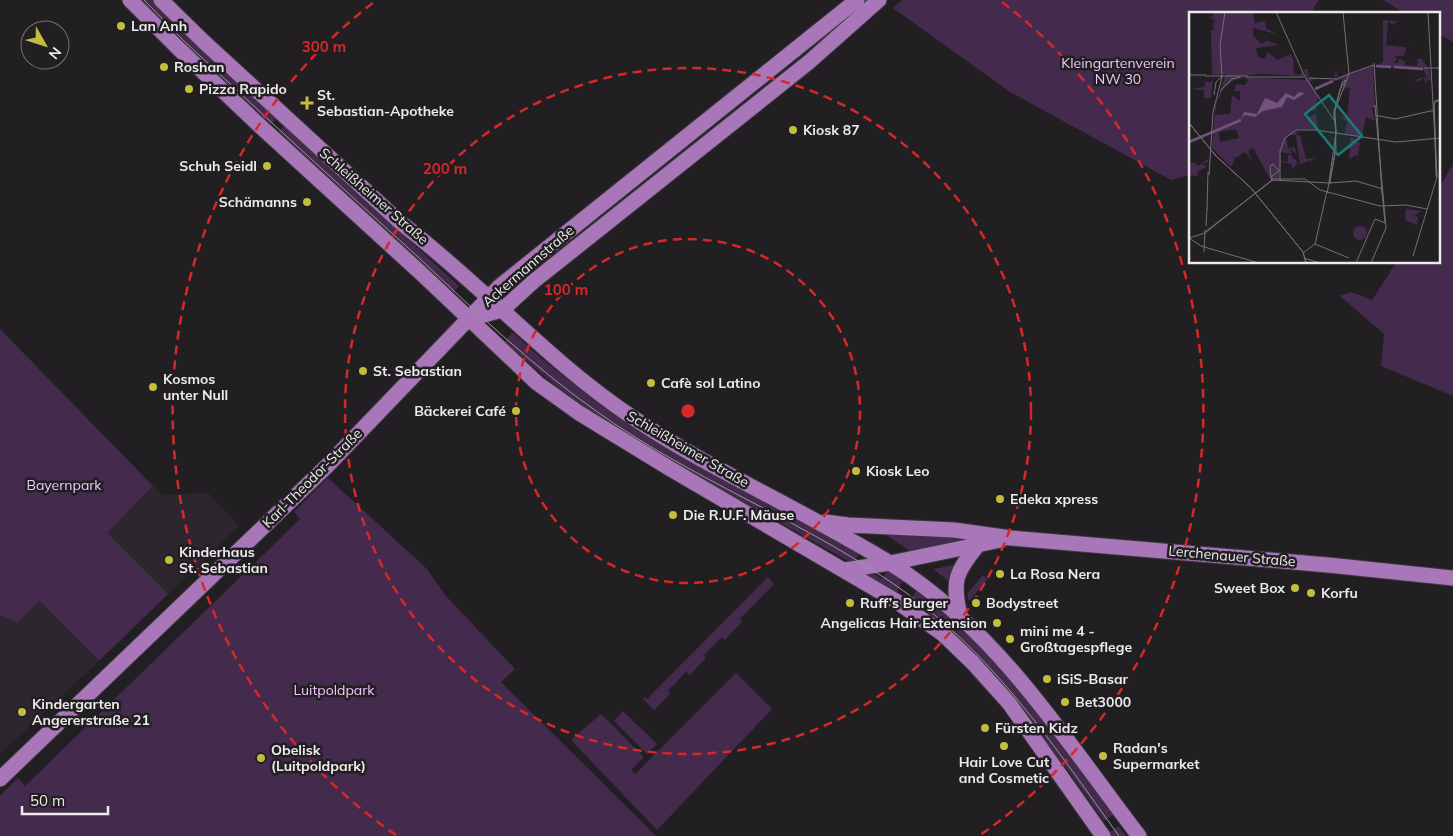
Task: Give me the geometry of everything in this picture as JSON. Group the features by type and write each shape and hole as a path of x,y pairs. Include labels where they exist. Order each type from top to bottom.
{"main road":[{"name":"Schleißheimer Straße","path":"130,0 260,126 318,177 517,366 555,397 669,468 914,612 942,634 973,663 1009,703 1104,836"},
{"name":"Schleißheimer Straße","path":"161,0 204,42 394,216 430,245 575,374 631,416 680,447 890,563 913,578 960,616 1021,680 1139,836"},
{"name":"Ackermannstraße","path":"469,319 507,281 857,0"},
{"name":"Ackermannstraße","path":"469,319 502,310 534,281 809,62 879,0"},
{"name":"Karl-Theodor-Straße","path":"0,779 327,466 469,319"},
{"name":"Lerchenauer Straße","path":"814,520 848,525 954,530 1012,538 1328,565 1453,578"},
{"name":"Lerchenauer Straße","path":"845,570 890,563 1012,538"},
{"path":"960,616 955,597 955,581 960,567 978,545"}],"shaded area":[{"name":"Kinderhaus St. Sebastian","path":"153,486 163,495 208,493 239,526 168,594 107,533"},
{"name":"Kindergarten Angererstraße 21","path":"40,601 99,661 0,754 0,615 17,623"}],"green space":[{"path":"138,0 153,0 201,47 278,116 268,128"},
{"name":"Kleingartenverein NW 30","path":"902,0 1319,0 1311,12 1189,12 1189,175 1171,180 1010,92 893,8"},
{"path":"1383,0 1453,0 1453,42 1440,35 1440,12 1403,12"},
{"path":"287,123 414,239 411,242 459,286 453,292 456,295 454,297 276,134"},
{"path":"1453,164 1453,396 1381,366 1384,334 1340,296 1351,292 1372,300 1395,264 1440,264 1440,186"},
{"name":"Bayernpark","path":"0,329 153,486 107,533 168,594 99,661 40,601 17,623 0,615"},
{"path":"512,332 543,360 595,400 871,559 871,561 859,554 854,563 848,561 779,522 769,520 553,389 555,385 505,342"},
{"name":"Luitpoldpark","path":"328,478 427,569 445,595 515,669 501,682 656,836 0,836 0,796 18,778 25,786 300,519 294,512"},
{"path":"882,532 974,538 910,551"},
{"path":"957,564 951,583 933,569"},
{"path":"889,570 906,581 902,582 896,595 865,575 873,573 882,579"},
{"path":"983,575 988,579 969,601 967,594"},
{"path":"768,577 774,584 740,619 742,622 725,640 722,637 704,655 706,658 690,675 686,672 668,691 670,694 654,710 643,699 645,697 647,699"},
{"path":"917,590 967,632 1016,684 1116,813 1104,821 1065,766 1061,768 908,603"},
{"path":"736,673 772,709 657,830 571,740 601,714 644,757 631,770 635,774"},
{"path":"623,711 657,744 647,754 614,721"},
{"path":"1118,826 1126,836 1110,836 1108,834"}],"tram line":[{"path":"144,0 184,41 482,317 572,393 596,411 673,460 835,547 874,571 912,597 943,622 972,649 1024,708 1073,771 1119,836"}],"place":[{"name":"Lan Anh","path":"121,26"},
{"name":"Roshan","path":"164,67"},
{"name":"Pizza Rapido","path":"189,89"},
{"name":"St. Sebastian-Apotheke","path":"307,103"},
{"name":"Kiosk 87","path":"793,130"},
{"name":"Schuh Seidl","path":"267,166"},
{"name":"Schämanns","path":"307,202"},
{"name":"St. Sebastian","path":"363,371"},
{"name":"Cafè sol Latino","path":"651,383"},
{"name":"Kosmos unter Null","path":"153,387"},
{"name":"Bäckerei Café","path":"516,411"},
{"name":"Kiosk Leo","path":"856,471"},
{"name":"Edeka xpress","path":"1000,499"},
{"name":"Die R.U.F. Mäuse","path":"673,515"},
{"name":"Kinderhaus St. Sebastian","path":"169,560"},
{"name":"La Rosa Nera","path":"1000,574"},
{"name":"Sweet Box","path":"1295,588"},
{"name":"Korfu","path":"1311,593"},
{"name":"Ruff’s Burger","path":"850,603"},
{"name":"Bodystreet","path":"976,603"},
{"name":"Angelicas Hair Extension","path":"997,623"},
{"name":"mini me 4 - Großtagespflege","path":"1010,639"},
{"name":"iSiS-Basar","path":"1047,679"},
{"name":"Bet3000","path":"1065,702"},
{"name":"Kindergarten Angererstraße 21","path":"22,712"},
{"name":"Fürsten Kidz","path":"985,728"},
{"name":"Hair Love Cut and Cosmetic","path":"1004,746"},
{"name":"Radan's Supermarket","path":"1103,756"},
{"name":"Obelisk (Luitpoldpark)","path":"261,758"}]}
